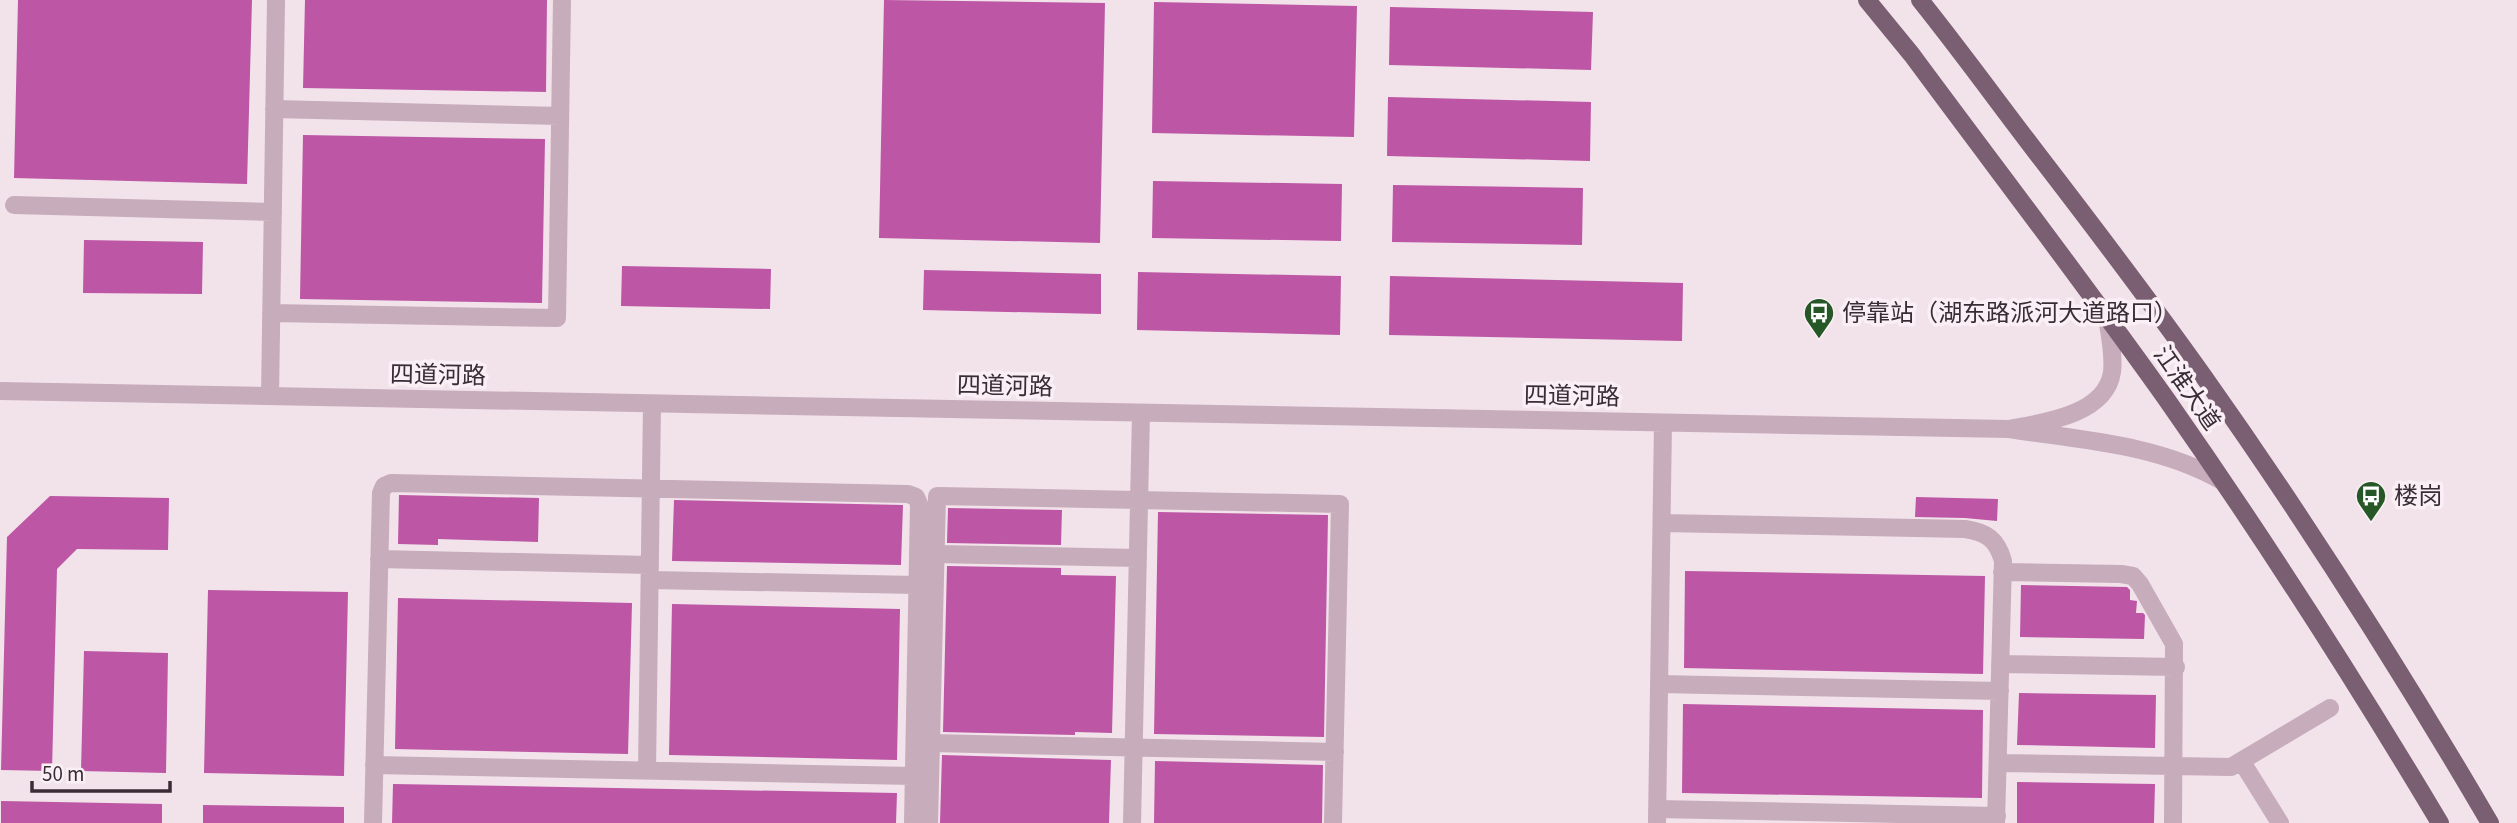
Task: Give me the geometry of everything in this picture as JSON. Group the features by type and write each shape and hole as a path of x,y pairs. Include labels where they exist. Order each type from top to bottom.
{"main road":[{"name":"江淮大道","path":"1867,0 1920,65 2107,318 2222,481 2395,748 2440,823"},
{"name":"江淮大道","path":"1920,0 2204,377 2363,616 2440,737 2490,823"}],"street":[{"path":"270,396 276,0"},
{"path":"271,313 557,318 562,0"},
{"path":"274,109 560,116"},
{"path":"14,205 273,212"},
{"path":"2008,429 2059,420 2083,409 2103,393 2112,375 2113,355 2107,318"},
{"name":"四道河路","path":"0,391 2008,429"},
{"path":"648,771 652,404"},
{"path":"1132,823 1141,413"},
{"path":"1662,523 1973,530 1981,531 1993,539 2000,549 2002,572 1996,820 1657,816 1663,422"},
{"path":"2008,429 2146,452 2197,467 2222,481"},
{"path":"373,823 381,493 384,486 391,483 908,494 916,497 919,504 913,823"},
{"path":"929,823 937,496 1340,504 1334,823"},
{"path":"936,554 1138,558"},
{"path":"379,559 917,584"},
{"path":"2002,572 2120,574 2133,576 2140,584 2174,643 2176,667 2173,823"},
{"path":"2000,664 2176,667"},
{"path":"1659,684 2000,691"},
{"path":"1998,763 2219,768 2242,762 2330,708"},
{"path":"931,743 1335,752"},
{"path":"2242,762 2280,823"},
{"path":"374,765 914,776"}],"building":[{"path":"18,0 252,0 247,184 14,178"},
{"path":"305,0 547,0 546,92 303,88"},
{"path":"884,0 1105,3 1100,243 879,238"},
{"path":"1154,2 1357,6 1354,137 1152,133"},
{"path":"1390,7 1593,12 1591,70 1389,65"},
{"path":"1388,97 1591,102 1590,161 1387,156"},
{"path":"303,135 545,139 542,303 300,299"},
{"path":"1153,181 1342,184 1341,241 1152,238"},
{"path":"1393,185 1583,188 1582,245 1392,242"},
{"path":"84,240 203,242 202,294 83,293"},
{"path":"622,266 771,269 770,309 621,306"},
{"path":"924,270 1101,274 1101,314 923,310"},
{"path":"1138,272 1341,276 1340,335 1137,330"},
{"path":"1390,276 1683,283 1682,341 1389,335"},
{"path":"399,495 539,498 538,542 438,539 438,545 398,544"},
{"path":"50,496 169,498 168,550 77,549 57,569 52,771 1,770 7,537"},
{"path":"1916,497 1998,499 1997,521 1915,517"},
{"path":"674,500 903,505 901,565 672,561"},
{"path":"948,508 1062,510 1061,545 947,543"},
{"path":"1158,512 1328,515 1324,737 1154,734"},
{"path":"947,566 1061,568 1061,575 1116,576 1112,733 1075,732 1075,735 943,732"},
{"path":"1685,571 1985,576 1983,674 1684,668"},
{"path":"2021,585 2127,587 2130,590 2130,600 2137,601 2136,613 2145,615 2144,639 2020,637"},
{"path":"208,590 348,592 344,776 204,773"},
{"path":"398,598 632,603 628,754 395,749"},
{"path":"672,604 900,609 897,760 669,755"},
{"path":"84,651 168,653 166,773 81,771"},
{"path":"2019,693 2156,695 2155,748 2017,745"},
{"path":"1683,704 1983,710 1982,798 1682,793"},
{"path":"942,755 1111,760 1109,823 940,823"},
{"path":"1155,761 1323,765 1322,823 1154,823"},
{"path":"2017,782 2155,784 2154,823 2017,823"},
{"path":"393,784 897,793 896,823 392,823"},
{"path":"1,801 162,804 162,823 1,823"},
{"path":"203,805 344,807 344,823 203,823"}],"place":[{"name":"停靠站（湖东路派河大道路口）","path":"1819,340"},
{"name":"楼岗","path":"2371,523"}]}
